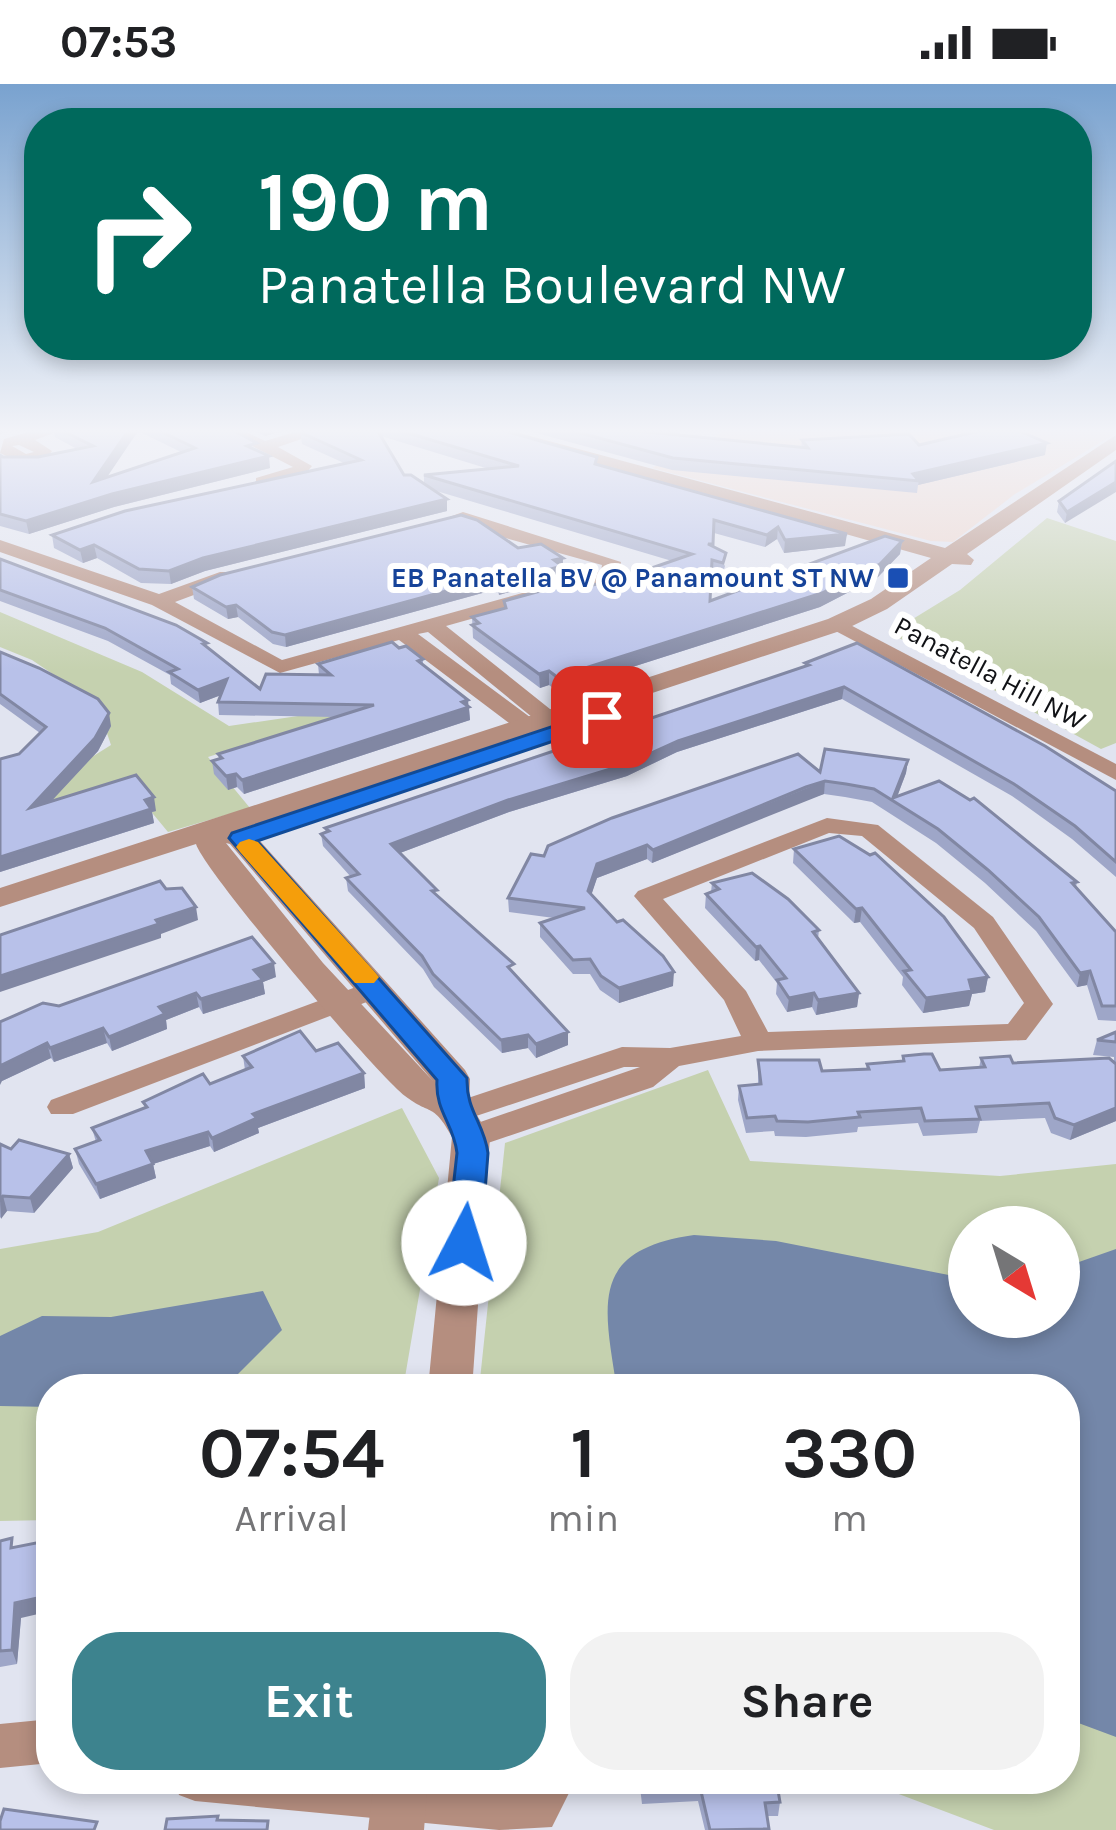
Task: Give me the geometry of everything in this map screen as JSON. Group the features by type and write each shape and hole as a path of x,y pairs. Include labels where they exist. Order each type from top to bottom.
{"street":[{"path":"779,509 959,558"},
{"path":"0,918 909,605 959,558 1019,521 1021,509"},
{"path":"8,548 159,601 280,667 610,574 612,562 463,517 440,523"},
{"path":"8,548 51,536"},
{"path":"159,601 259,568"},
{"path":"433,626 545,728"},
{"name":"Panatella Hill NW","path":"848,629 1116,773"},
{"path":"404,634 545,728"},
{"path":"221,839 341,1002 419,1089 460,1117 643,1080 670,1058 758,1042 1016,1033 1039,1004 984,923 939,884 869,830 827,825 647,896 736,998 758,1042"},
{"path":"0,898 221,839"},
{"path":"221,839 375,988 452,1078 460,1117 451,1374"},
{"path":"62,1107 375,988"},
{"path":"0,1746 36,1742"},
{"path":"328,1794 536,1811 546,1794"}],"shaded area":[{"path":"811,509 995,509 953,542 931,541"}],"green space":[{"path":"1047,518 1116,541 1116,743 1101,749 890,633 960,590"},
{"path":"0,612 142,672 229,726 298,716 437,675 444,682 208,757 250,808 168,832 129,785 0,826 44,787 111,745 97,704 32,660 0,647"},
{"path":"708,1070 750,1161 1000,1176 1116,1164 1116,1830 994,1830 899,1794 1080,1794 1080,1374 481,1374 505,1143"},
{"path":"402,1108 439,1178 406,1374 36,1374 36,1520 0,1521 0,1249 98,1232"}],"water":[{"path":"694,1235 776,1241 948,1275 948,1338 1080,1338 1080,1262 1116,1249 1116,1737 1080,1724 1080,1374 615,1374 608,1330 611,1285 620,1267 636,1253"},
{"path":"263,1291 282,1330 238,1374 36,1374 36,1407 0,1406 0,1336 42,1316 111,1317"}],"building":[{"path":"0,509 63,509 26,521 0,514"},
{"path":"404,509 203,558 169,571 139,569 94,545 80,550 52,535 125,511"},
{"path":"541,509 759,509 847,534 785,540 778,527 767,535 714,520 713,544 708,544 726,553 723,563 712,560 710,601 885,536 902,541 880,564 822,593 557,677 549,671 539,674 472,625 479,623 472,617 506,608 504,601 584,579 593,585 620,579 692,554"},
{"path":"461,515 477,520 518,548 541,544 563,558 554,560 562,566 499,583 497,577 285,635 272,632 236,605 226,607 192,587 220,575"},
{"path":"0,559 176,625 207,643 203,644 260,689 266,674 331,675 318,664 392,642 423,659 418,661 468,700 462,702 469,707 242,780 236,774 226,776 212,761 222,758 218,754 374,705 218,702 227,679 198,690 169,672 178,669 105,628 0,590"},
{"path":"857,643 1045,746 1116,791 1116,862 1075,826 1014,784 844,687 391,844 437,890 432,891 514,964 508,967 568,1032 536,1044 528,1035 501,1040 433,974 422,956 346,878 359,874 321,834 329,831 325,828 809,665 805,663"},
{"path":"0,652 98,699 109,713 95,738 30,808 136,775 154,797 145,800 151,809 0,857 0,759 19,754 46,727 0,694"},
{"path":"825,749 908,760 893,798 939,781 974,798 1077,882 1072,883 1116,932 1116,1006 1102,1006 1090,971 1080,973 1039,917 988,870 938,829 874,789 846,784 825,781 806,787 653,850 647,845 597,864 588,891 617,922 623,920 663,956 674,972 619,988 601,976 590,959 573,960 540,923 585,908 508,898 531,854 544,856 548,846 612,818 798,754 820,772"},
{"path":"839,836 870,855 875,853 944,917 988,977 969,980 972,991 926,998 904,971 911,970 862,908 856,909 794,849"},
{"path":"752,873 819,930 813,932 859,993 818,1000 814,993 789,998 777,980 786,978 706,894 719,889 712,883"},
{"path":"160,881 166,889 182,888 196,907 156,920 159,924 0,976 0,935"},
{"path":"252,937 274,963 254,970 263,980 201,999 196,993 159,1007 165,1014 109,1037 103,1028 50,1048 47,1043 0,1066 0,1022 43,1003 59,1006"},
{"path":"300,1031 316,1051 338,1043 364,1073 253,1114 257,1118 212,1138 208,1132 146,1151 153,1164 96,1184 75,1149 100,1140 92,1128 147,1107 143,1102 203,1074 210,1084 252,1067 243,1056"},
{"path":"1116,1032 1116,1042 1097,1040"},
{"path":"932,1054 940,1070 985,1067 981,1058 1010,1056 1013,1063 1109,1058 1116,1064 1116,1108 1074,1125 1055,1118 1049,1103 976,1107 980,1119 925,1121 921,1108 858,1112 860,1117 808,1122 777,1121 775,1116 747,1118 739,1086 761,1084 758,1060 819,1060 822,1071 869,1069 867,1064"},
{"path":"19,1140 69,1154 30,1198 3,1196 0,1200 0,1144 11,1149"},
{"path":"12,1538 11,1548 36,1543 36,1598 15,1603 12,1650 0,1651 0,1541"},
{"path":"702,1794 779,1794 780,1802 765,1803 769,1829 710,1830"},
{"path":"4,1809 97,1822 94,1830 0,1830"},
{"path":"218,1816 217,1820 268,1821 267,1830 165,1830 167,1819"}],"slow traffic":[{"path":"249,847 365,977"}],"place":[{"name":"EB Panatella BV @ Panamount ST NW","path":"898,578"}],"route":[{"path":"464,1243 471,1138 451,1102 452,1078 241,838 602,717"}]}
